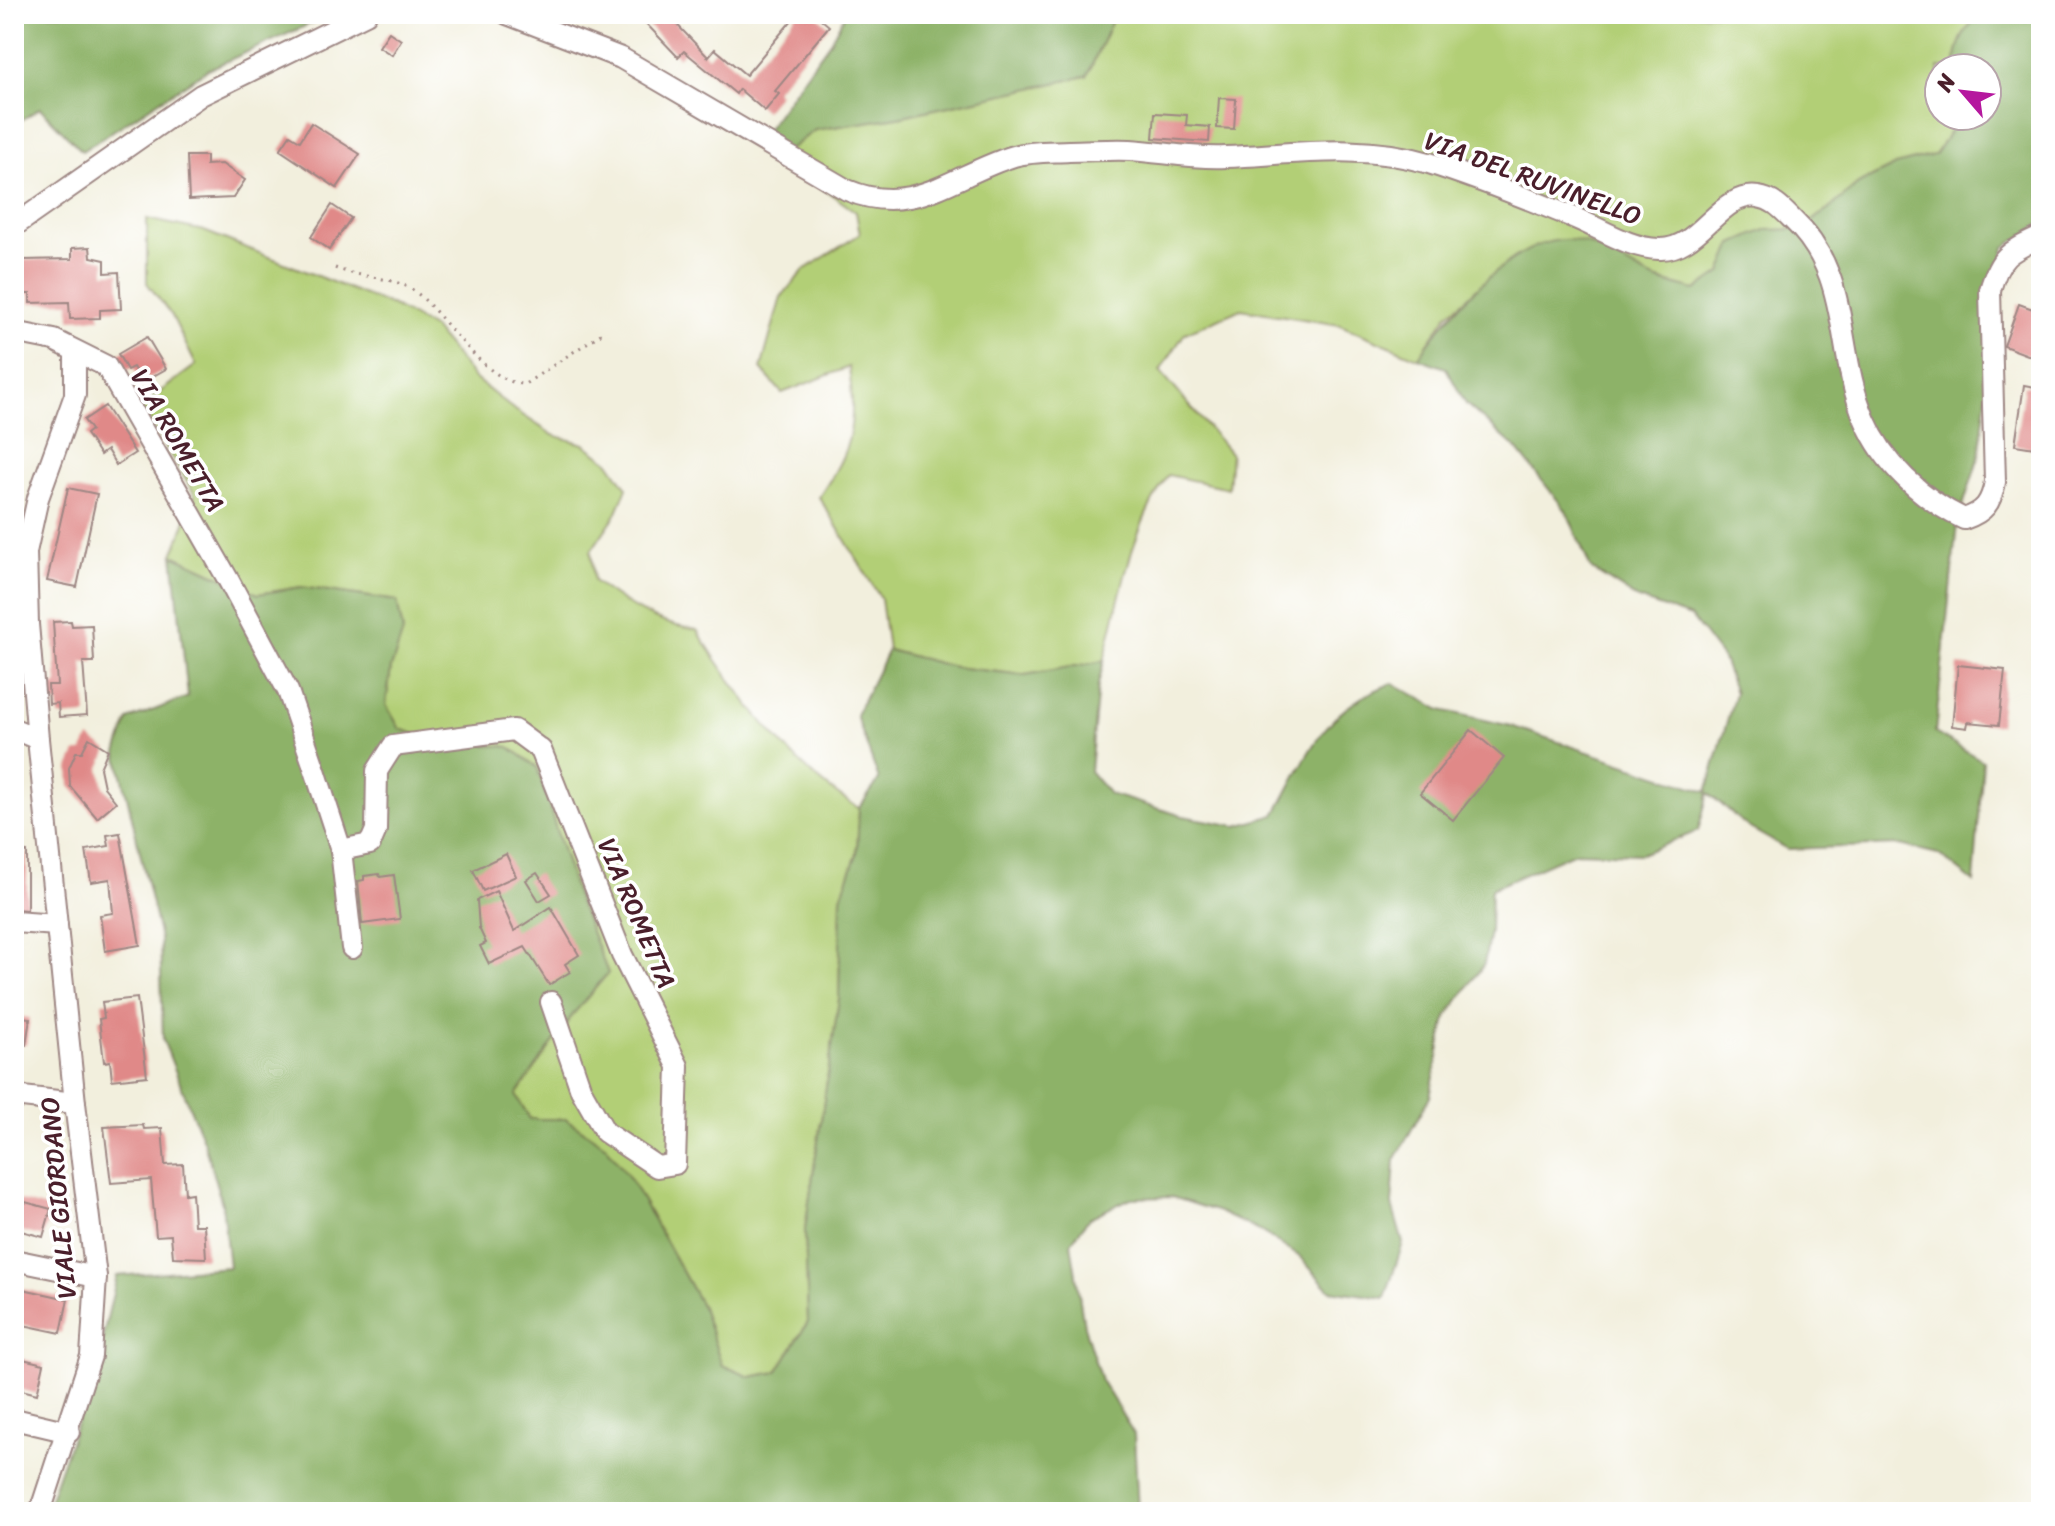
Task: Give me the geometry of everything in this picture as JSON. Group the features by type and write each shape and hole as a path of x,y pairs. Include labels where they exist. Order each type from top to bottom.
{"street":[{"path":"14,226 201,95 366,14"},
{"name":"VIA DEL RUVINELLO","path":"507,14 621,58 847,190 870,200 890,202 920,196 1015,156 1045,152 1127,150 1225,157 1304,150 1363,151 1429,163 1572,217 1633,244 1662,250 1693,238 1737,200 1757,196 1775,203 1808,233 1826,260 1835,285 1852,382 1865,422 1908,483 1964,519 1981,513 1991,500 1995,482 1990,290 1997,265 2011,251 2041,237"},
{"name":"VIA ROMETTA","path":"14,332 54,340 75,354 90,356 106,366 288,691 341,850 352,948"},
{"name":"VIALE GIORDANO","path":"40,1512 69,1432 91,1356 96,1277 38,739 26,552 38,498 75,395 75,354"},
{"path":"14,729 38,739"},
{"name":"VIA ROMETTA","path":"341,850 370,844 376,830 377,771 393,746 514,730 541,750 622,955 678,1066 675,1164 657,1167 605,1132 581,1090 551,1002"},
{"path":"14,922 57,925"},
{"path":"14,1096 75,1103"},
{"path":"14,1260 96,1277"},
{"path":"14,1419 69,1432"}],"path":[{"path":"335,268 410,288 434,307 464,345 500,376 515,384 525,384 602,333"}],"green space":[{"path":"14,14 332,14 207,70 82,151 40,108 14,125"},
{"path":"845,14 1115,14 1087,76 898,117 815,130 779,157 758,141 831,40"},
{"path":"1115,14 1980,14 1962,38 1957,52 1923,52 1923,132 1950,132 1934,155 1896,165 1858,184 1828,210 1695,290 1651,278 1580,242 1516,257 1448,314 1418,358 1340,325 1241,309 1185,333 1160,371 1231,454 1228,488 1168,475 1155,496 1136,541 1104,661 1025,675 954,667 888,650 881,599 819,497 839,464 849,436 852,406 849,367 782,393 761,369 781,297 804,270 860,234 856,212 779,157 815,130 898,117 1087,76"},
{"path":"1980,14 2041,14 2041,224 2005,247 1979,457 1957,524 1935,733 1983,761 1974,882 1938,854 1900,845 1787,849 1748,827 1708,793 1698,831 1641,854 1575,852 1491,889 1490,932 1484,964 1446,1018 1430,1096 1395,1160 1392,1205 1403,1243 1385,1298 1330,1290 1300,1257 1260,1231 1219,1212 1172,1197 1131,1198 1089,1218 1071,1243 1084,1326 1101,1380 1134,1434 1138,1512 45,1512 94,1374 117,1276 229,1267 222,1204 204,1143 163,1040 160,939 117,753 128,720 188,697 173,555 258,594 301,587 397,601 403,632 391,668 386,705 400,729 434,740 509,747 537,767 576,895 608,973 574,1013 516,1095 530,1119 566,1119 606,1146 631,1180 702,1307 722,1365 750,1377 777,1372 808,1322 805,1229 839,999 841,897 857,854 859,808 879,780 856,715 888,650 954,667 1025,675 1104,661 1098,685 1090,771 1109,794 1183,816 1237,826 1275,815 1308,753 1333,720 1368,694 1393,683 1441,710 1511,726 1707,792 1735,693 1723,659 1691,617 1638,599 1591,569 1567,512 1516,448 1466,404 1446,368 1418,358 1467,298 1512,260 1535,247 1559,240 1582,242 1653,278 1696,290 1721,273 1733,244 1765,230 1798,229 1828,210 1858,184 1896,165 1934,155 1950,132 2003,132 2003,52 1957,52 1970,25"},
{"path":"147,219 204,231 395,307 434,329 474,378 509,406 553,435 584,444 609,462 627,488 616,514 591,551 594,581 642,613 697,630 769,729 812,774 859,808 857,854 841,897 839,999 805,1229 808,1322 777,1372 750,1377 721,1365 702,1307 631,1180 606,1146 566,1119 530,1119 516,1095 574,1013 608,973 576,895 537,767 509,747 434,740 400,729 386,705 391,668 403,632 397,601 301,587 258,594 173,555 195,495 141,406 196,365 172,316 147,283"}],"building":[{"path":"637,14 667,14 708,57 715,49 746,75 797,14 815,14 829,26 775,91 779,94 765,111 739,89 736,94 684,51 678,57"},
{"path":"389,32 401,40 392,55 379,47"},
{"path":"1219,98 1236,99 1234,129 1217,128"},
{"path":"1155,113 1187,115 1186,125 1210,127 1209,142 1153,138"},
{"path":"311,123 360,154 337,188 280,150 290,135 300,141"},
{"path":"187,156 206,156 206,165 222,164 245,180 233,198 189,200"},
{"path":"332,205 351,218 329,250 311,237"},
{"path":"90,247 91,257 105,260 105,273 119,272 121,309 100,310 100,318 70,319 69,302 30,303 30,294 24,294 23,260 72,259 72,248"},
{"path":"2019,304 2041,312 2041,360 2004,346"},
{"path":"147,337 166,369 148,379 145,376 140,379 133,367 127,370 118,354"},
{"path":"2024,385 2041,388 2041,449 2015,445"},
{"path":"105,406 135,453 116,465 107,450 100,455 86,434 91,430 84,420"},
{"path":"68,488 97,494 77,587 47,581"},
{"path":"71,621 72,626 92,625 94,662 83,662 87,715 59,717 58,703 49,704 48,685 57,685 53,622"},
{"path":"1958,665 2005,670 1999,725 1968,722 1967,728 1952,726"},
{"path":"1471,730 1504,758 1453,820 1420,793"},
{"path":"89,738 108,750 100,768 104,787 116,802 97,818 70,786 69,768 76,752 82,752"},
{"path":"120,833 140,945 105,951 100,915 113,913 110,879 91,882 86,850 109,846 107,835"},
{"path":"14,851 27,852 27,910 14,909"},
{"path":"506,854 516,876 483,891 473,870"},
{"path":"537,873 551,894 539,901 526,880"},
{"path":"379,874 380,877 394,875 400,919 362,924 358,881 364,880 364,876"},
{"path":"496,891 514,931 551,907 579,955 565,964 570,972 549,985 525,947 489,964 480,946 486,943 479,928 477,900"},
{"path":"137,998 147,1076 112,1080 110,1061 104,1062 99,1019 104,1018 102,1002"},
{"path":"14,1016 30,1018 26,1045 14,1044"},
{"path":"143,1125 144,1129 162,1128 165,1165 183,1164 185,1194 192,1193 194,1225 204,1225 206,1258 173,1257 171,1235 156,1236 151,1180 111,1183 104,1127"},
{"path":"14,1199 51,1209 43,1237 14,1229"},
{"path":"14,1287 68,1299 61,1333 14,1323"},
{"path":"14,1357 44,1364 37,1394 14,1388"}]}
